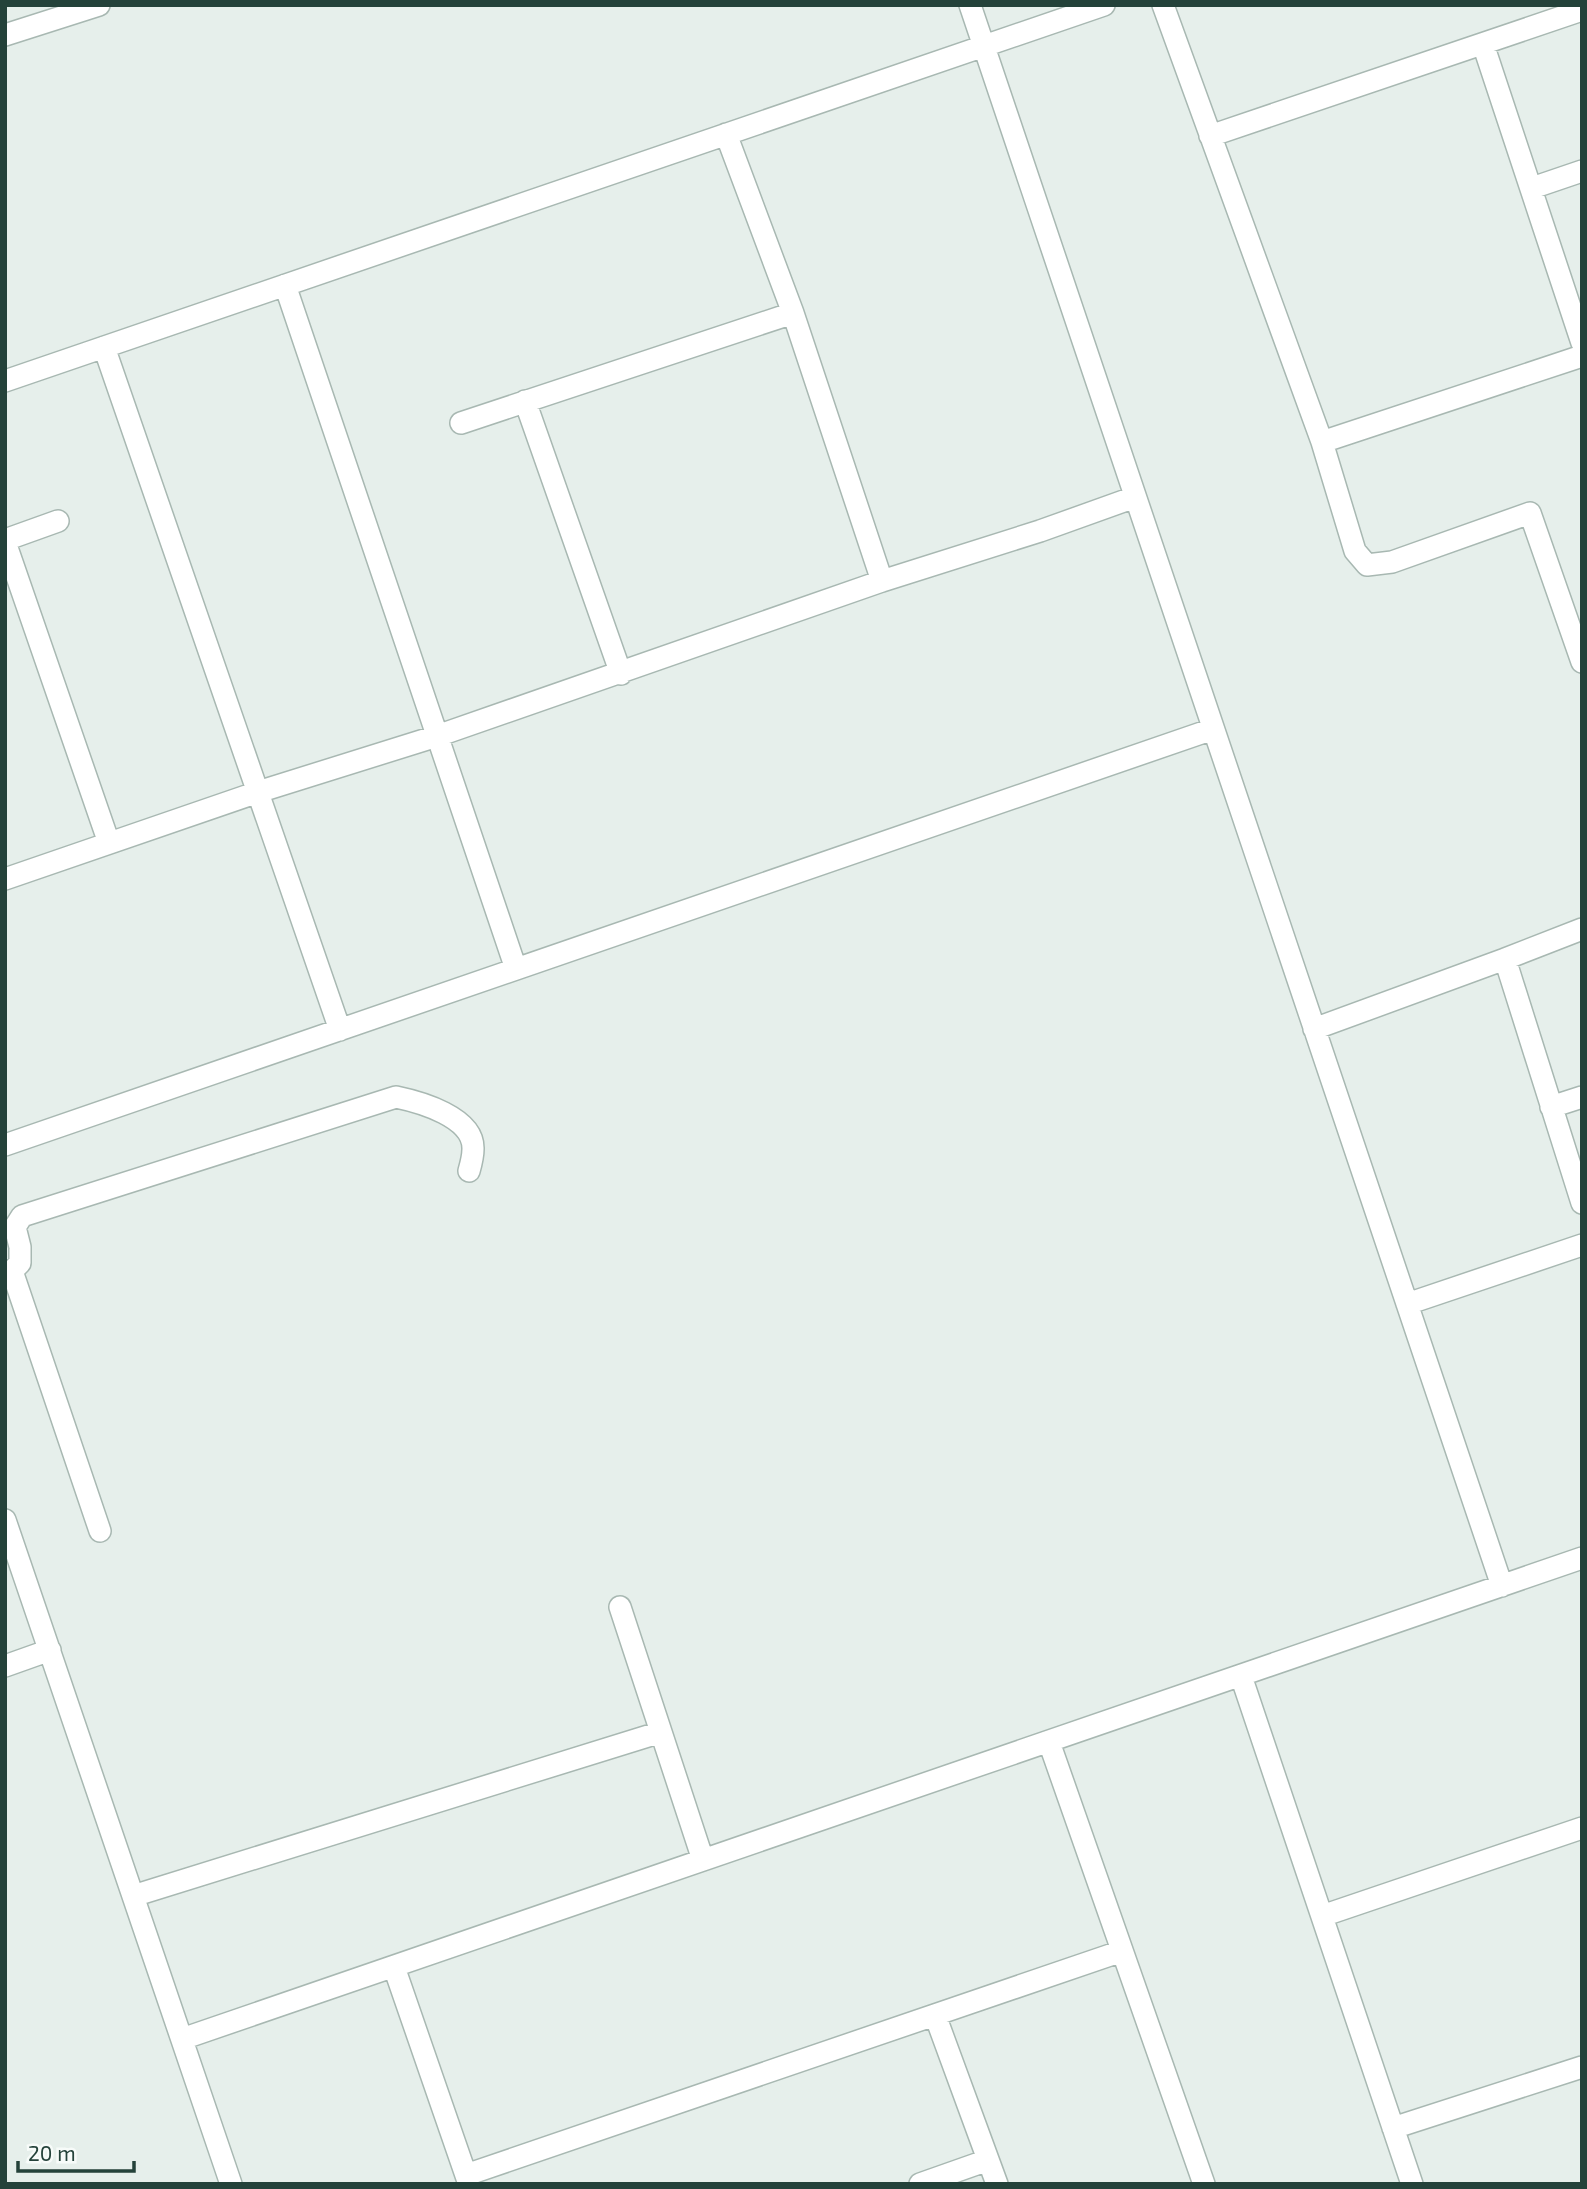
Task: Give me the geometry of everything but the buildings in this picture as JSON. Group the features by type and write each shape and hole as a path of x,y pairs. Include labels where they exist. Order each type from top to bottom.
{"street":[{"path":"5,35 99,5"},
{"path":"970,5 1502,1586"},
{"path":"5,381 1104,5"},
{"path":"1163,5 1322,442 1355,551 1367,565 1392,562 1530,513 1582,662"},
{"path":"1210,136 1582,10"},
{"path":"1483,44 1582,343"},
{"path":"726,134 793,313 882,581"},
{"path":"1532,188 1582,171"},
{"path":"285,285 516,970"},
{"path":"461,424 793,313"},
{"path":"104,347 340,1030"},
{"path":"1322,442 1582,356"},
{"path":"526,401 621,674"},
{"path":"5,879 258,792 621,674 882,581 1040,531 1135,497"},
{"path":"58,521 5,541 109,843"},
{"path":"5,1145 1213,729"},
{"path":"1314,1029 1582,929"},
{"path":"1504,959 1582,1203"},
{"path":"100,1531 9,1272 20,1263 20,1247 15,1227 22,1216 396,1097 437,1108 465,1128 474,1146 469,1171"},
{"path":"1551,1107 1582,1097"},
{"path":"1407,1304 1582,1245"},
{"path":"5,1520 231,2184"},
{"path":"182,2039 1582,1558"},
{"path":"620,1606 703,1860"},
{"path":"5,1666 50,1650"},
{"path":"1241,1676 1412,2184"},
{"path":"133,1896 661,1732"},
{"path":"1049,1742 1204,2184"},
{"path":"1322,1916 1582,1828"},
{"path":"394,1967 468,2179 1122,1951"},
{"path":"935,2015 997,2184"},
{"path":"1393,2128 1582,2067"},
{"path":"920,2184 988,2160"}]}
